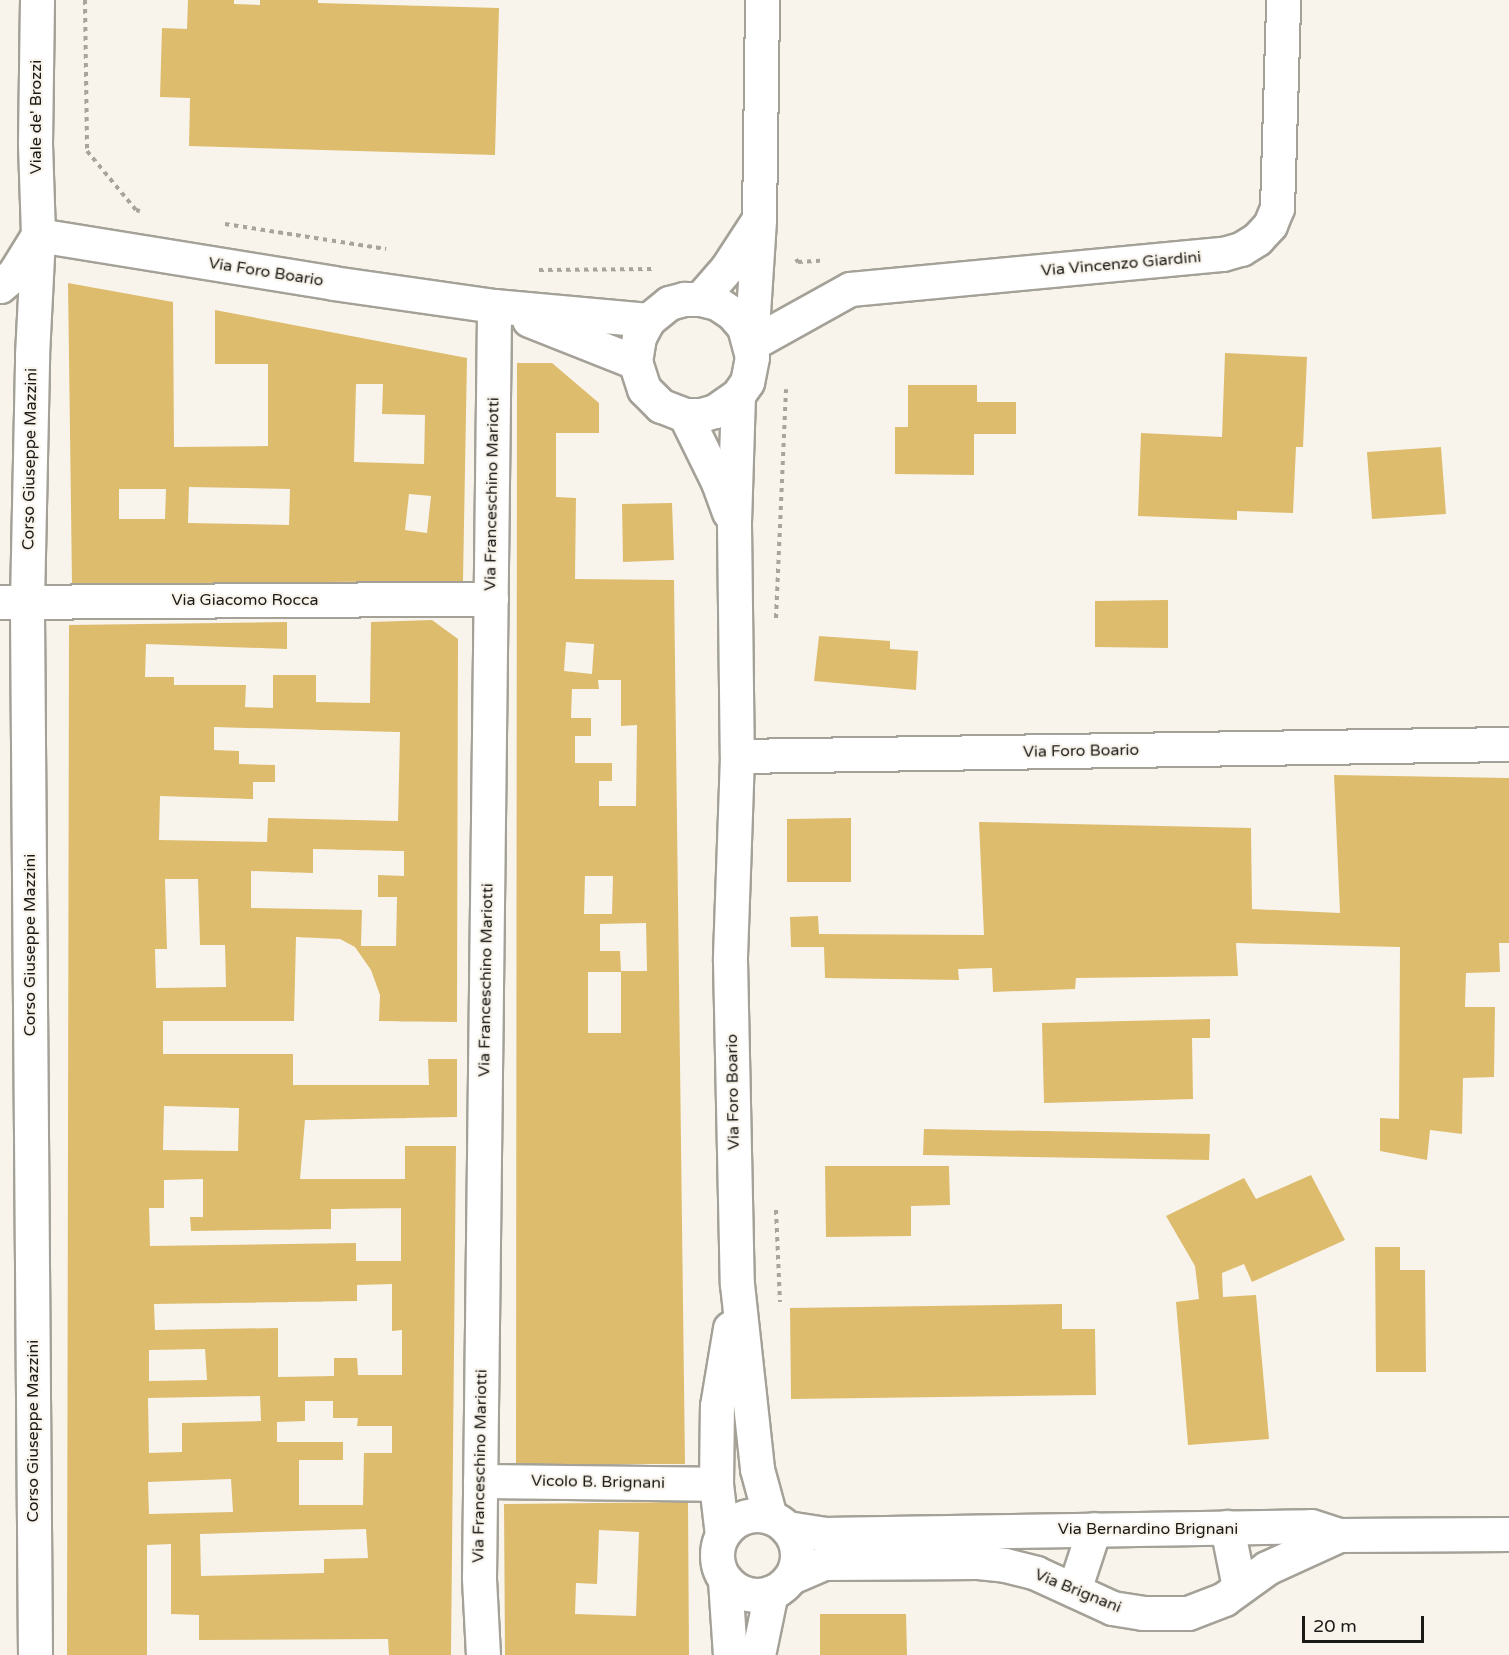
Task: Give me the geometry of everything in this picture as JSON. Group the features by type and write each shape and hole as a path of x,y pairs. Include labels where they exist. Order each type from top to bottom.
{"street":[{"name":"Viale de' Brozzi","path":"37,0 35,144 38,235"},
{"name":"Via Foro Boario","path":"758,1655 781,1584 796,1564 797,1551 778,1522 757,1469 737,1284 730,960 737,756 734,525 738,395 750,372 758,221 762,0"},
{"name":"Via Vincenzo Giardini","path":"751,344 850,289 1223,254 1241,249 1257,239 1270,225 1278,198 1283,0"},
{"path":"700,299 727,268 758,221"},
{"path":"0,286 14,274 38,235"},
{"name":"Via Foro Boario","path":"38,235 494,306 648,320"},
{"name":"Corso Giuseppe Mazzini","path":"35,1655 14,602 32,355 38,235"},
{"path":"738,395 715,411 685,415 661,406 644,389 635,362 639,337 648,320 669,303 700,299 717,303 732,313 744,327 751,344"},
{"name":"Via Foro Boario","path":"494,306 635,362"},
{"name":"Via Franceschino Mariotti","path":"483,1655 479,1578 494,306"},
{"name":"Via Foro Boario","path":"685,415 718,482 734,525"},
{"name":"Via Giacomo Rocca","path":"14,602 490,599"},
{"name":"Via Foro Boario","path":"737,756 1509,744"},
{"name":"Via Foro Boario","path":"730,1655 725,1580 717,1558 722,1535 716,1484 717,1406 737,1284"},
{"name":"Vicolo B. Brignani","path":"480,1481 716,1484"},
{"path":"722,1535 739,1519 751,1515 778,1522"},
{"name":"Via Bernardino Brignani","path":"778,1522 823,1534 977,1546 1094,1528 1311,1526 1339,1535 1509,1534"},
{"path":"1227,1527 1239,1587"},
{"path":"1074,1590 1094,1528"},
{"name":"Via Brignani","path":"781,1584 824,1563 977,1546 1005,1565 1036,1573 1112,1608 1143,1613 1188,1613 1224,1599 1267,1568 1339,1535"},
{"path":"725,1580 745,1593 781,1584"}],"path":[{"path":"85,0 87,151 136,210 149,212"},
{"path":"220,223 398,251"},
{"path":"792,255 798,262 822,261"},
{"path":"528,270 660,268"},
{"path":"775,628 787,382"},
{"path":"776,1203 780,1310"}],"building":[{"path":"188,0 234,0 234,4 260,5 260,0 318,0 318,3 499,8 495,155 189,146 190,98 160,97 162,28 187,29"},
{"path":"68,283 173,302 174,447 268,446 268,364 215,364 215,310 467,358 463,581 72,584","holes":["356,384 383,384 382,414 425,415 424,464 354,462","189,487 290,489 289,525 188,523","119,489 166,489 165,519 119,519","409,494 431,496 427,533 405,530"]},
{"path":"1225,353 1307,357 1303,447 1296,447 1293,513 1237,511 1237,520 1138,516 1141,433 1222,437"},
{"path":"517,363 552,363 599,403 599,433 556,433 556,497 576,498 575,579 674,580 685,1464 516,1464","holes":["566,642 594,644 592,674 564,671","598,680 621,680 621,726 637,725 636,806 599,806 599,781 612,781 612,763 575,763 575,736 591,736 591,718 571,718 572,689 599,689","585,876 613,876 612,914 584,914","646,923 647,971 621,972 620,951 600,951 600,924","588,972 621,972 621,1033 588,1033"]},
{"path":"908,385 977,385 977,402 1016,402 1016,434 974,434 974,475 895,474 895,427 908,427"},
{"path":"1441,447 1446,514 1372,519 1367,452"},
{"path":"672,503 674,560 623,562 622,504"},
{"path":"1168,600 1168,648 1095,647 1095,601"},
{"path":"432,620 458,639 457,1022 379,1021 380,995 371,970 355,947 340,939 296,937 294,1021 163,1021 163,1054 293,1054 293,1085 429,1085 428,1059 457,1059 457,1117 305,1120 300,1179 405,1179 405,1146 456,1146 451,1655 389,1655 388,1639 199,1640 199,1615 171,1614 171,1544 147,1545 147,1655 67,1655 69,625 287,622 287,649 146,644 145,677 174,677 174,685 246,685 245,707 273,708 273,675 316,675 316,702 370,703 371,622","holes":["214,727 400,732 398,821 268,818 267,842 159,840 160,796 253,799 253,782 275,782 275,765 239,764 239,751 214,750","313,849 404,851 404,876 378,875 378,897 397,897 396,946 361,946 362,910 251,908 251,871 313,873","165,879 198,879 200,945 225,945 226,987 156,988 155,949 167,949","164,1106 239,1108 238,1151 163,1150","203,1179 203,1217 190,1217 191,1231 331,1229 331,1209 401,1208 401,1261 356,1261 356,1243 150,1246 149,1208 164,1208 164,1180","392,1284 392,1331 402,1330 402,1375 358,1375 357,1358 334,1358 334,1376 278,1377 278,1328 155,1330 154,1304 357,1301 357,1285","205,1349 207,1380 149,1381 149,1350","260,1396 261,1421 182,1423 182,1452 149,1453 148,1398","305,1401 333,1401 333,1418 358,1418 357,1426 392,1426 392,1453 364,1453 363,1505 299,1505 299,1460 343,1460 343,1442 277,1442 277,1422 305,1421","231,1479 233,1512 149,1514 148,1482","366,1529 368,1558 324,1559 324,1573 201,1576 200,1534"]},
{"path":"819,636 890,641 890,649 918,651 916,690 814,681"},
{"path":"1334,775 1509,778 1509,943 1499,943 1500,972 1466,973 1465,1007 1495,1007 1494,1077 1463,1078 1462,1134 1430,1130 1427,1160 1380,1151 1380,1118 1399,1119 1400,947 1236,943 1238,976 1076,978 1075,989 993,992 992,968 958,969 959,980 825,978 824,947 791,947 790,917 818,916 819,934 984,935 979,822 1251,828 1252,909 1340,913"},
{"path":"851,818 851,882 787,882 787,819"},
{"path":"1210,1019 1210,1038 1192,1038 1193,1099 1044,1103 1042,1023"},
{"path":"924,1129 1210,1134 1209,1160 923,1155"},
{"path":"825,1166 949,1166 950,1205 911,1206 911,1236 826,1237"},
{"path":"1311,1175 1345,1240 1252,1282 1244,1264 1222,1273 1223,1297 1256,1295 1269,1439 1188,1445 1176,1302 1199,1299 1195,1266 1166,1216 1244,1178 1256,1199"},
{"path":"1375,1247 1400,1247 1400,1270 1425,1270 1426,1372 1376,1372"},
{"path":"1062,1304 1062,1329 1095,1329 1096,1395 791,1399 790,1308"},
{"path":"688,1502 689,1655 505,1655 504,1504","holes":["599,1530 639,1532 636,1616 575,1614 576,1583 597,1584"]},
{"path":"820,1614 906,1614 907,1655 820,1655"}]}
